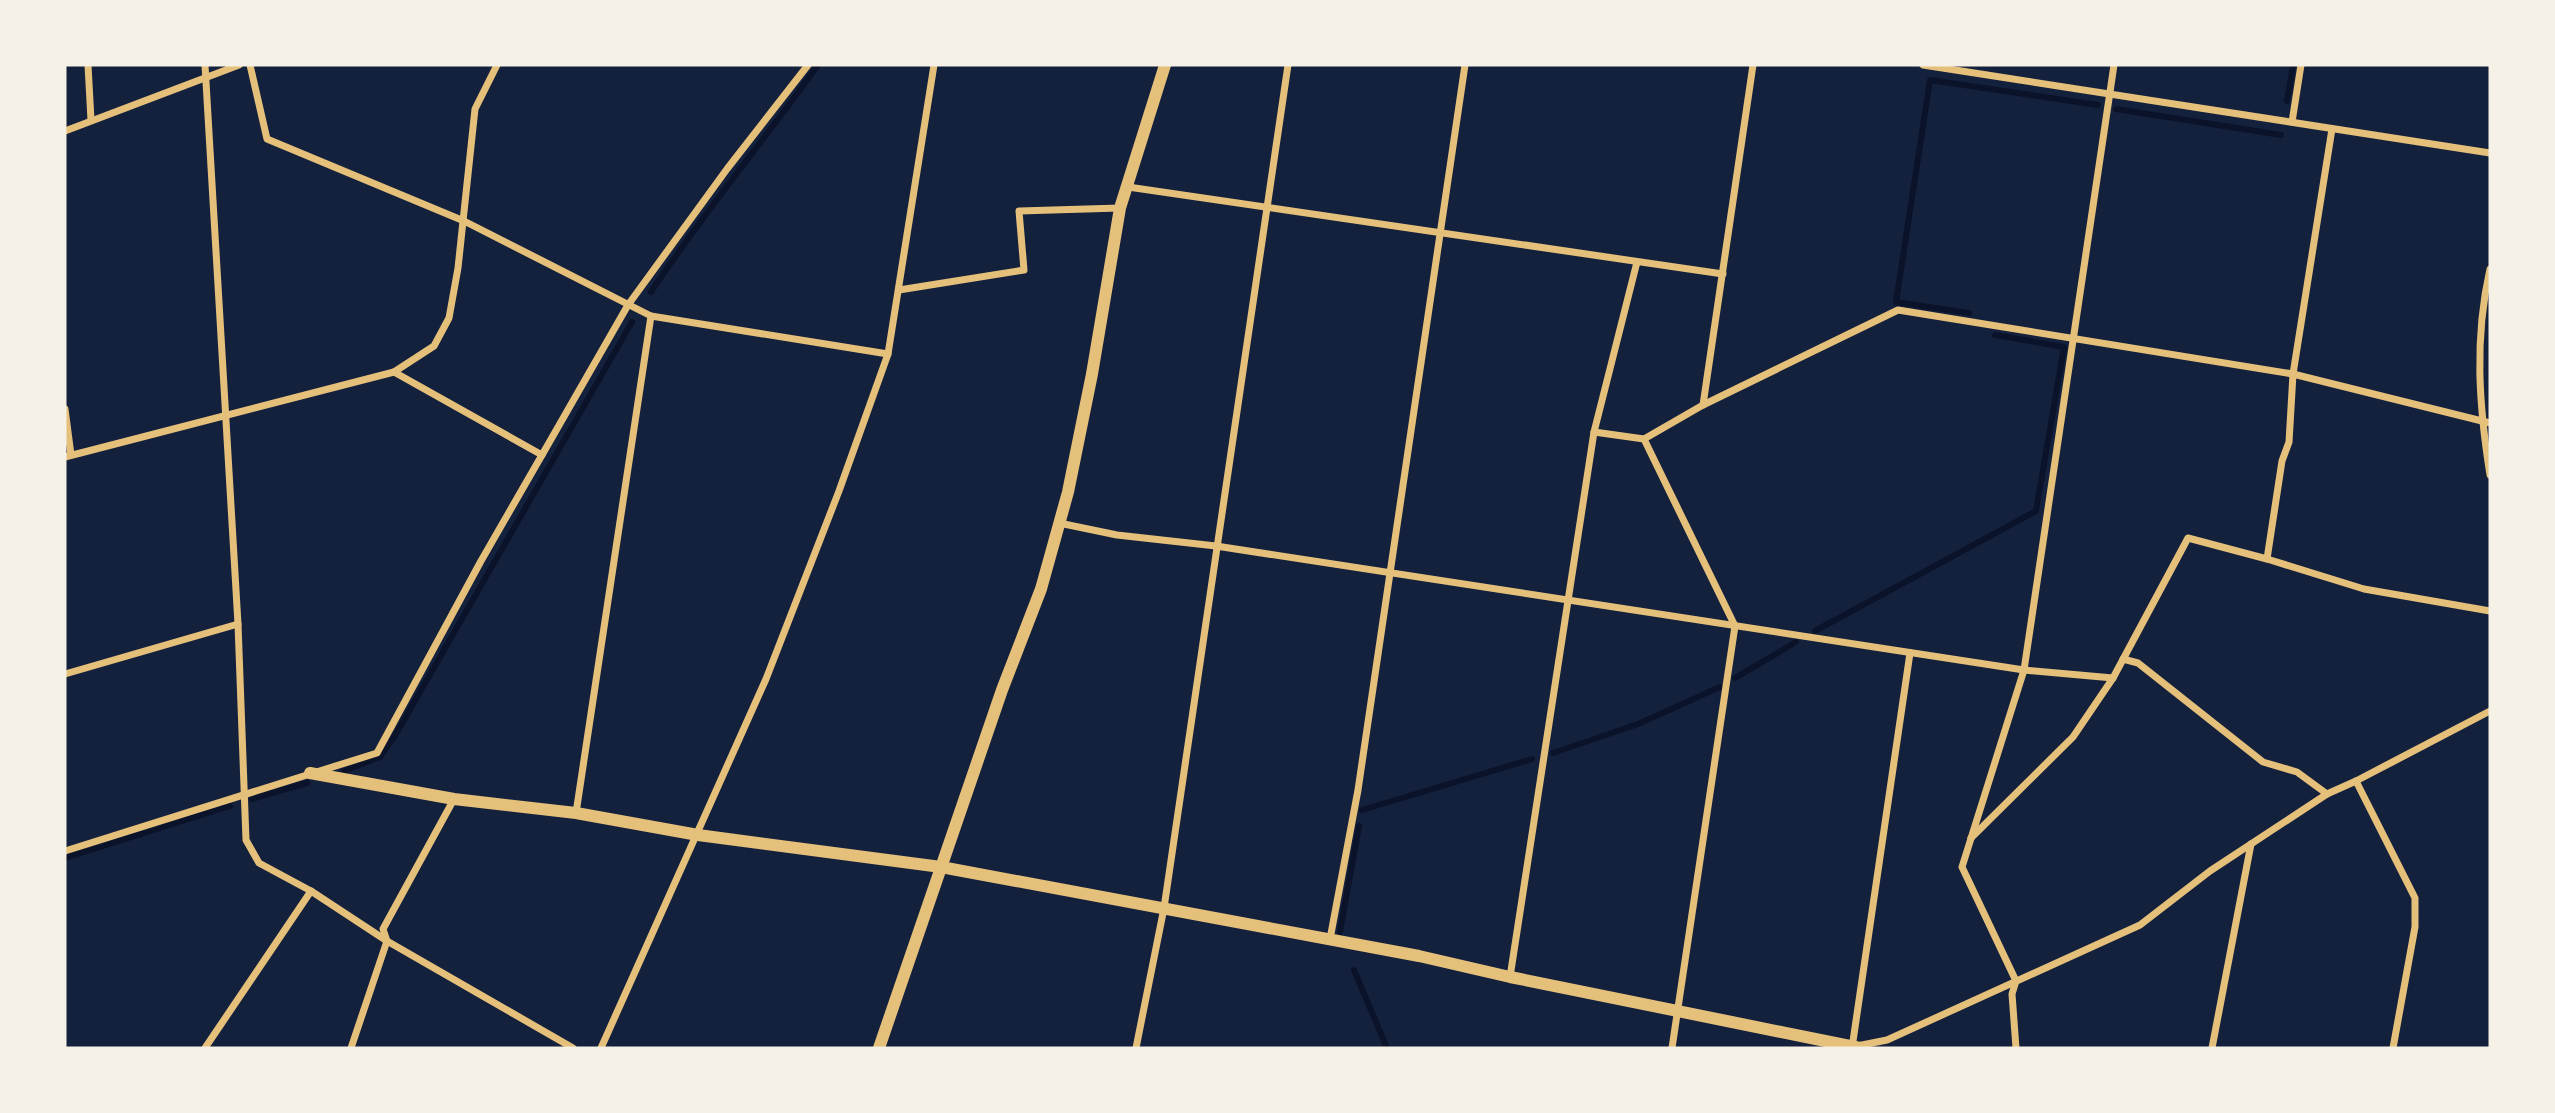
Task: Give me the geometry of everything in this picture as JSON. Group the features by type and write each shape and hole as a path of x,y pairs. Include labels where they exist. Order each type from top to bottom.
{"street":[{"path":"88,65 91,120"},
{"path":"205,65 238,624 246,840 259,863 311,891 387,942 573,1048"},
{"path":"65,131 239,65"},
{"path":"250,65 267,139 464,221 650,316 888,354"},
{"path":"65,409 68,456 394,372 434,346 449,318 464,221 475,109 496,65"},
{"path":"65,851 377,753 481,561 628,305 807,65"},
{"path":"601,1048 766,679 839,491 888,354 934,65"},
{"path":"879,1048 1002,690 1041,589 1059,523 1092,374 1120,208 1166,65"},
{"path":"1136,1048 1164,908 1288,65"},
{"path":"1330,939 1358,790 1465,65"},
{"path":"1703,405 1754,65"},
{"path":"1923,65 2490,153"},
{"path":"2016,1048 2012,994 2016,981 1962,867 2024,670 2114,65"},
{"path":"2292,122 2301,65"},
{"path":"2267,559 2282,461 2289,442 2293,374 2332,129"},
{"path":"1128,187 1723,274"},
{"path":"899,290 1024,270 1019,211 1120,208"},
{"path":"1510,977 1594,432 1637,262"},
{"path":"2490,269 2478,367 2490,475"},
{"path":"1594,432 1644,439 1703,405 1898,310 2293,374 2486,423"},
{"path":"576,813 650,316"},
{"path":"394,372 542,455"},
{"path":"1644,439 1735,626 1672,1048"},
{"path":"1059,523 1117,535 1216,546 2024,670 2113,678"},
{"path":"1970,839 2073,737 2113,678 2188,538 2364,589 2490,611"},
{"path":"65,674 238,624"},
{"path":"1854,1048 1910,653"},
{"path":"2123,659 2138,663 2263,762 2297,772 2327,794"},
{"path":"310,773 454,799 576,813 698,835 941,867 1330,939 1854,1048 1887,1040 2140,925 2210,871 2327,794 2490,710"},
{"path":"2356,781 2415,898 2415,928 2393,1048"},
{"path":"351,1048 387,942 383,929 454,799"},
{"path":"2212,1048 2252,844"},
{"path":"205,1048 311,891"}],"waterway":[{"path":"651,292 691,234 818,65"},
{"path":"2287,101 2293,65"},
{"path":"1969,313 1896,302 1930,80 2098,105"},
{"path":"2116,109 2281,135"},
{"path":"344,771 380,757 396,734 632,322"},
{"path":"1815,631 2036,511 2064,347 1995,335"},
{"path":"1735,678 1796,642"},
{"path":"1553,753 1638,724 1720,687"},
{"path":"1362,810 1532,759"},
{"path":"252,799 307,783"},
{"path":"65,858 230,806"},
{"path":"1340,932 1359,826"},
{"path":"1354,970 1387,1048"}]}
